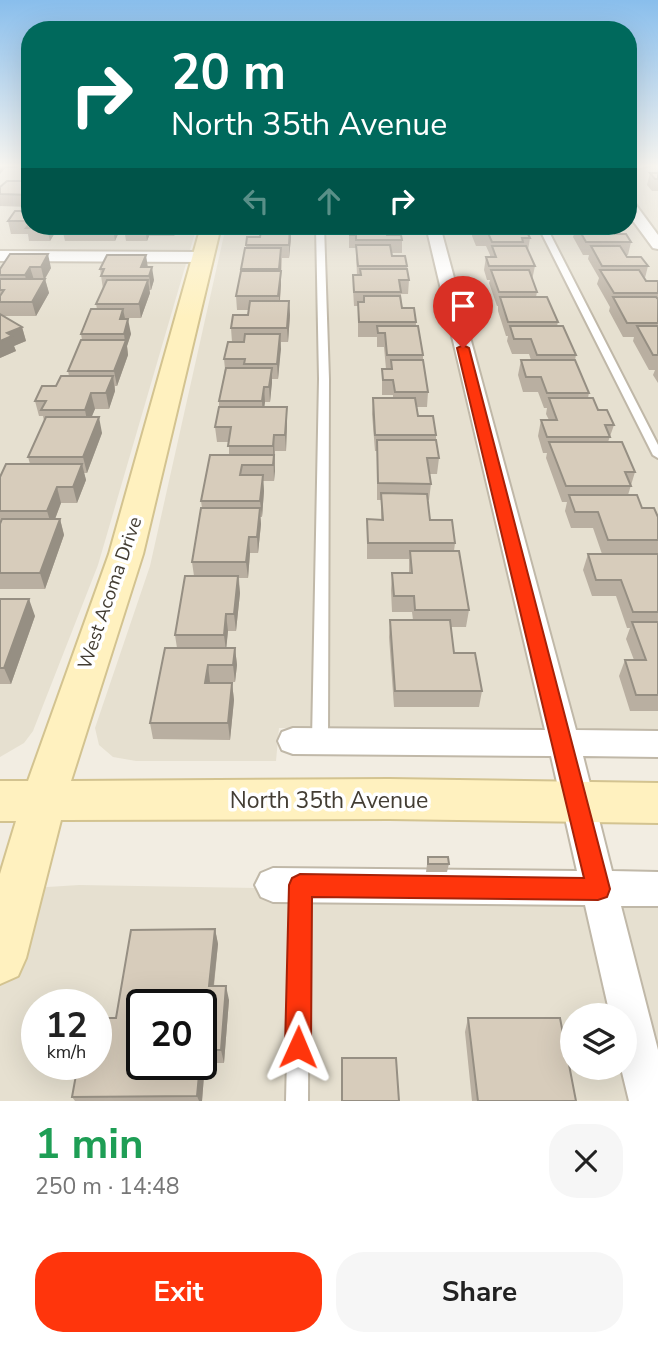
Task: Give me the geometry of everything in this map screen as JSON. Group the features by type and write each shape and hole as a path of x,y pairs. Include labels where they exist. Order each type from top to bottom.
{"street":[{"path":"637,216 658,245"},
{"path":"435,235 564,744 649,1101"},
{"path":"0,256 207,241"},
{"name":"West Acoma Drive","path":"0,958 73,703 132,531 207,241"},
{"path":"307,741 658,744"},
{"name":"North 35th Avenue","path":"0,801 389,799 658,803"},
{"path":"287,885 658,889"}],"lane":[{"path":"307,741 324,379 320,235"},
{"path":"547,235 658,456"},
{"path":"287,885 297,1101"}],"shaded area":[{"path":"0,216 21,216 21,235 194,235 98,565 33,731 24,743 0,757"},
{"path":"637,216 658,216 658,731 279,728 276,761 136,761 113,757 99,745 95,728 150,566 224,235 637,235"},
{"path":"79,885 658,895 658,1101 0,1101 0,890"}],"building":[{"path":"11,216 21,216 21,221 8,221"},
{"path":"290,235 289,245 246,245 247,237"},
{"path":"356,235 401,235 402,240 356,240"},
{"path":"489,235 528,235 530,238 522,238 523,242 492,242"},
{"path":"582,235 627,235 631,242 586,242"},
{"path":"356,245 390,245 392,256 405,256 407,266 358,266"},
{"path":"492,246 526,246 535,266 489,266 486,257 496,257"},
{"path":"591,246 620,246 627,257 641,257 648,266 602,266"},
{"path":"245,248 281,248 279,269 241,269"},
{"path":"10,254 48,254 41,267 30,267 25,275 0,275 0,269"},
{"path":"107,255 146,255 141,267 152,267 149,276 101,276 104,269 100,269"},
{"path":"360,269 407,269 409,280 399,280 401,292 354,292 353,275 361,275"},
{"path":"491,270 529,270 537,292 499,292"},
{"path":"600,270 639,270 646,281 658,281 658,293 614,293"},
{"path":"241,271 281,271 278,296 236,296"},
{"path":"0,279 45,279 32,302 0,302 4,290 0,290"},
{"path":"107,280 148,280 139,304 96,304"},
{"path":"364,296 400,296 402,308 414,308 416,322 359,322 358,302 364,302"},
{"path":"500,297 547,297 558,322 508,322"},
{"path":"613,297 656,297 658,323 627,323"},
{"path":"250,301 289,301 287,328 231,328 233,315 248,315"},
{"path":"91,309 123,309 120,319 128,319 124,334 81,334"},
{"path":"0,314 22,327 7,333 12,336 0,341"},
{"path":"377,326 418,326 423,355 387,355 385,333 378,333"},
{"path":"510,326 563,326 576,355 537,355 531,339 514,339"},
{"path":"637,326 658,326 658,355 653,355"},
{"path":"245,334 280,334 277,364 244,364 245,359 224,359 228,342 244,342"},
{"path":"81,340 126,340 114,371 68,371"},
{"path":"391,360 423,360 428,392 395,392 393,380 383,380 382,369 392,369"},
{"path":"521,360 575,360 589,393 547,393 541,377 526,377"},
{"path":"226,368 272,368 269,387 264,387 262,401 219,401"},
{"path":"61,376 113,376 106,393 91,393 85,410 41,410 46,401 35,401 42,386 56,386"},
{"path":"373,398 415,398 418,416 433,416 436,435 375,435"},
{"path":"549,398 593,398 598,410 607,410 614,425 605,425 610,437 547,437 541,420 557,420"},
{"path":"219,407 287,407 285,435 274,435 273,446 228,446 231,427 215,427"},
{"path":"46,417 99,417 83,457 28,457"},
{"path":"377,440 436,440 439,458 427,458 431,484 378,483"},
{"path":"549,442 622,442 635,472 625,472 631,486 566,486"},
{"path":"210,455 274,455 273,465 242,465 240,475 263,475 260,501 201,501"},
{"path":"6,464 82,464 73,487 57,487 47,511 0,511 0,477"},
{"path":"381,493 427,494 430,520 452,520 455,543 368,543 367,519 383,520"},
{"path":"569,495 637,495 642,508 654,508 658,517 658,540 608,540 598,512 575,512"},
{"path":"201,508 260,508 257,537 249,537 246,562 192,562"},
{"path":"2,519 60,519 40,573 0,573"},
{"path":"410,551 459,551 469,610 415,610 414,596 394,596 392,573 412,573"},
{"path":"588,554 658,554 658,612 633,612 621,580 596,580"},
{"path":"185,576 238,576 234,614 226,614 224,635 175,635"},
{"path":"0,599 29,599 4,668 0,668"},
{"path":"390,620 450,620 454,653 475,653 482,691 395,691"},
{"path":"632,622 658,622 658,695 636,695 625,660 646,660"},
{"path":"165,648 235,648 233,665 208,665 205,683 232,683 228,723 150,723"},
{"path":"428,857 448,857 449,864 428,864"},
{"path":"215,929 209,986 226,986 221,1050 217,1050 217,989 126,989 126,1080 198,1080 197,1096 72,1097 75,1080 112,1080 112,1018 116,1018 131,930"},
{"path":"468,1018 560,1018 560,1080 572,1080 576,1101 478,1101"},
{"path":"342,1058 396,1058 399,1101 342,1101"}],"route":[{"path":"298,1047 300,885 598,889 564,744 463,348"}]}
